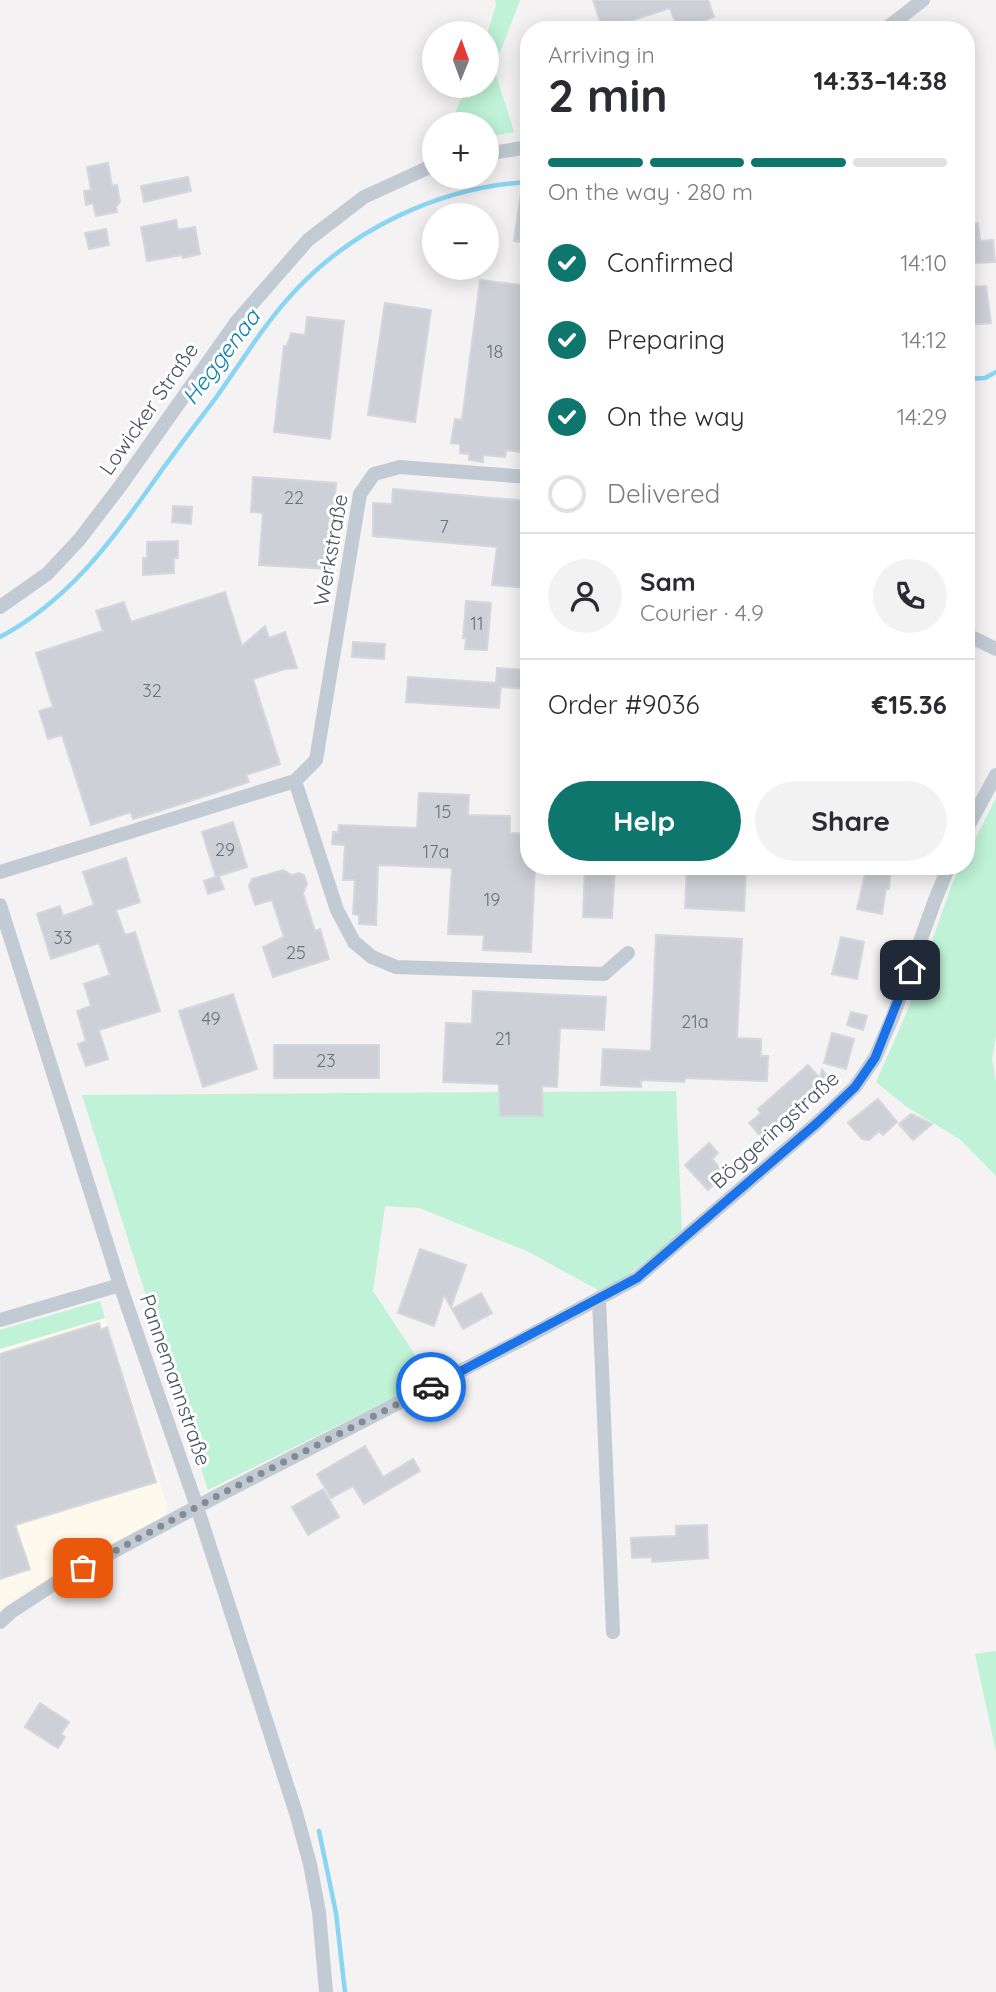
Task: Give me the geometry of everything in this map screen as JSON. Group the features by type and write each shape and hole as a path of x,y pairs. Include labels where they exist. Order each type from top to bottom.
{"street":[{"path":"896,21 923,0"},
{"path":"499,152 520,149"},
{"name":"Lowicker Straße","path":"0,607 47,574 79,540 237,321 308,240 364,197 422,170"},
{"name":"Werkstraße","path":"295,781 316,760 360,494 366,483 374,474 400,467 520,476"},
{"path":"975,639 996,649"},
{"path":"975,814 996,775"},
{"path":"0,872 295,781 337,909 354,942 372,957 396,967 604,974 628,953"},
{"name":"Böggeringstraße","path":"0,1622 60,1580 637,1278 855,1087 875,1058 893,1016 945,875"},
{"name":"Pannemannstraße","path":"0,905 120,1285 197,1507 300,1826 319,1912 326,1992"},
{"path":"0,1321 120,1285"},
{"path":"599,1299 613,1632"}],"shaded area":[{"path":"105,1318 168,1508 159,1520 24,1592 0,1610 0,1349"}],"green space":[{"path":"495,0 520,0 499,55 499,21 491,21"},
{"path":"499,84 514,132 499,135 499,112 455,112 462,98 499,98"},
{"path":"996,798 996,1036 992,1059 996,1082 996,1176 961,1140 907,1107 876,1082 907,1012 952,884 956,875 975,875 975,839"},
{"path":"676,1091 682,1232 619,1282 598,1290 529,1252 419,1208 385,1206 373,1291 431,1379 208,1490 82,1095"},
{"path":"100,1301 105,1318 0,1349 0,1330"},
{"path":"996,1651 996,1752 975,1654"}],"building":[{"path":"593,0 708,0 714,17 703,21 675,21 670,8 630,21 600,21"},
{"path":"108,163 112,186 117,185 120,202 116,207 117,212 96,216 93,203 86,205 84,191 91,190 87,167"},
{"path":"188,177 191,191 144,202 141,186"},
{"path":"520,199 520,242 514,241"},
{"path":"176,220 178,230 195,227 200,254 147,261 141,227"},
{"path":"975,223 978,223 980,241 993,240 995,262 975,263"},
{"path":"106,229 109,245 89,249 85,233"},
{"path":"480,280 520,285 520,452 506,450 505,457 483,455 483,462 469,460 469,454 460,453 460,444 451,443 455,419 462,420"},
{"path":"986,286 991,323 975,324 975,287"},
{"path":"385,303 431,310 415,422 368,415"},
{"path":"307,317 344,321 330,439 274,432 284,346 287,346 291,333 305,335"},
{"path":"253,477 336,483 330,569 259,565 263,513 251,512"},
{"path":"393,489 520,500 520,587 492,585 497,547 373,536 373,503 392,504"},
{"path":"173,506 192,507 191,524 172,522"},
{"path":"178,541 178,558 174,558 174,573 143,575 147,542"},
{"path":"225,592 242,646 265,626 269,638 285,632 297,668 253,679 280,764 246,775 249,782 147,815 133,819 131,812 91,825 62,735 48,739 39,711 53,707 36,653 103,631 96,611 124,602 131,622"},
{"path":"466,601 491,603 487,650 465,649 466,638 463,638"},
{"path":"353,642 385,644 384,659 352,657"},
{"path":"497,668 520,669 520,688 501,687 499,708 406,702 408,677 496,683"},
{"path":"419,793 469,795 468,815 510,816 510,833 520,834 520,875 535,875 531,952 483,950 484,935 448,934 452,868 378,865 376,925 359,924 359,915 353,914 355,880 343,880 345,845 332,844 333,832 338,832 339,825 417,828"},
{"path":"233,822 247,867 219,876 224,889 208,894 204,881 216,877 202,832"},
{"path":"126,858 140,902 116,910 125,935 135,932 160,1011 99,1030 108,1059 86,1066 78,1044 86,1041 77,1011 91,1006 84,984 110,975 99,943 51,959 37,914 60,906 63,916 94,905 83,872"},
{"path":"283,870 292,875 304,875 307,884 303,893 315,931 320,929 329,959 273,977 263,947 284,937 272,900 255,905 249,886 252,879"},
{"path":"585,875 614,875 612,918 583,917"},
{"path":"687,875 746,875 744,911 685,908"},
{"path":"865,875 890,875 882,914 857,909"},
{"path":"656,935 742,939 737,1038 761,1039 761,1056 768,1056 767,1081 685,1078 684,1082 641,1080 641,1087 601,1085 603,1049 651,1051"},
{"path":"841,937 864,942 857,979 832,974"},
{"path":"473,991 606,997 604,1030 560,1028 557,1087 542,1086 543,1116 500,1116 499,1084 443,1082 446,1023 472,1024"},
{"path":"233,994 257,1069 203,1087 179,1011"},
{"path":"851,1012 867,1016 863,1030 847,1025"},
{"path":"832,1033 854,1039 846,1069 824,1063"},
{"path":"274,1045 379,1045 379,1078 274,1078"},
{"path":"808,1065 820,1078 822,1070 834,1084 815,1101 814,1099 808,1103 805,1100 776,1125 780,1130 766,1142 749,1123 761,1113 758,1109"},
{"path":"878,1099 897,1122 883,1135 879,1131 869,1140 862,1139 848,1123"},
{"path":"911,1114 932,1124 913,1140 899,1124"},
{"path":"709,1143 718,1153 712,1159 725,1174 708,1190 685,1165"},
{"path":"420,1249 466,1265 451,1307 444,1295 434,1326 398,1313"},
{"path":"481,1293 492,1313 463,1329 452,1309"},
{"path":"99,1323 101,1330 107,1327 156,1482 15,1525 30,1569 0,1579 0,1354"},
{"path":"365,1446 383,1477 413,1459 420,1471 364,1504 353,1486 331,1498 317,1474"},
{"path":"323,1489 339,1517 308,1535 292,1507"},
{"path":"707,1525 708,1558 652,1562 652,1557 632,1558 631,1538 676,1536 676,1526"},
{"path":"40,1703 69,1722 61,1734 65,1737 58,1748 25,1727"}],"waterway":[{"name":"Heggenaa","path":"0,637 46,607 85,570 119,529 273,317 317,269 371,230 400,215 463,192 520,183"},
{"name":"Heggenaa","path":"975,379 985,378 996,372"},
{"path":"319,1831 336,1913 345,1992"}],"way so far":[{"path":"83,1568 431,1387"}],"route":[{"path":"431,1387 637,1278 688,1236 855,1087 875,1058 910,970"}]}
